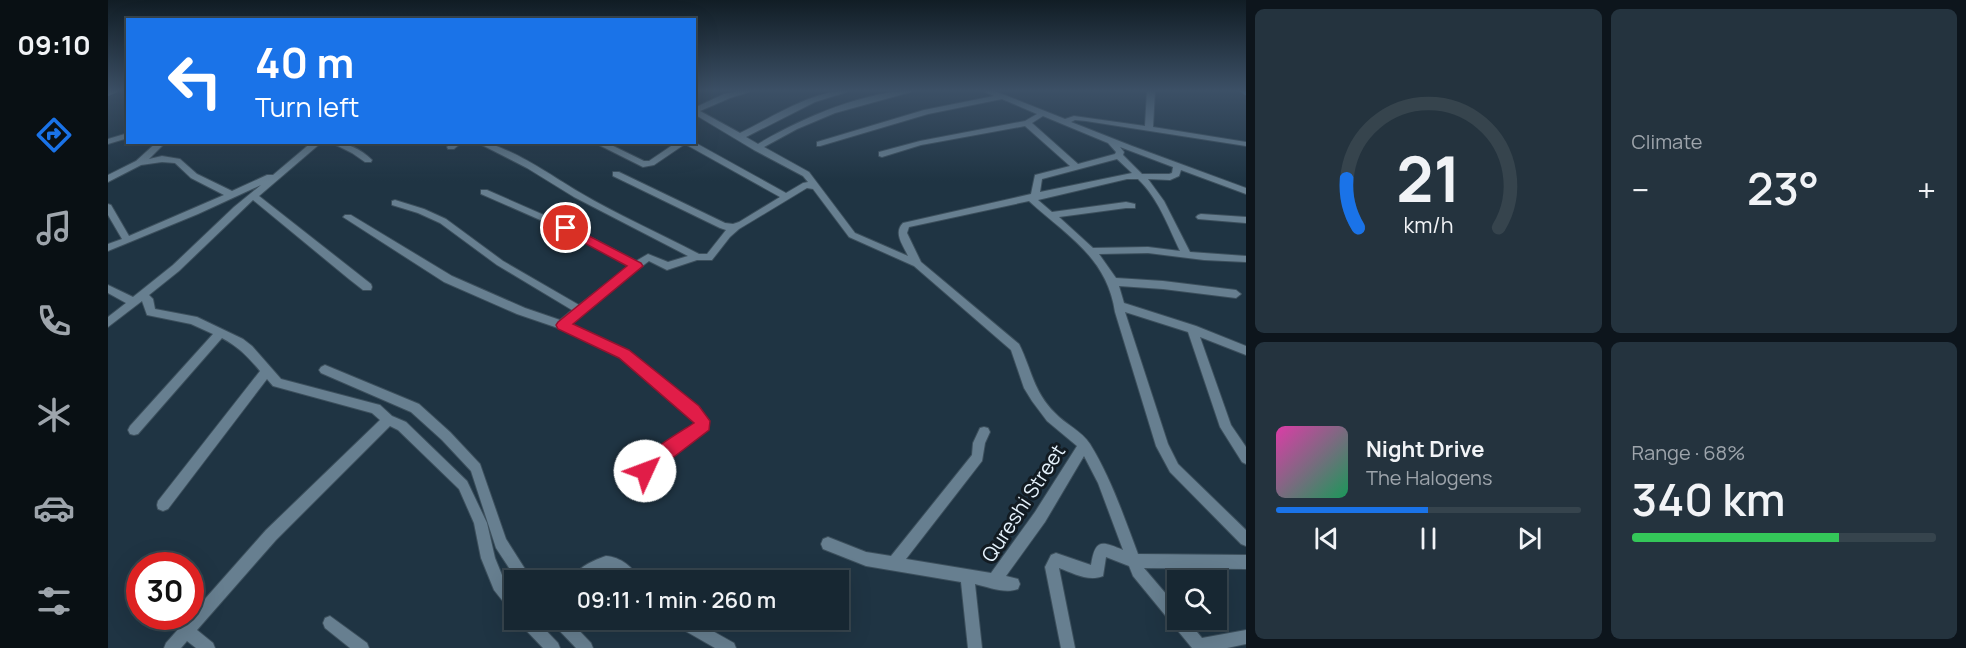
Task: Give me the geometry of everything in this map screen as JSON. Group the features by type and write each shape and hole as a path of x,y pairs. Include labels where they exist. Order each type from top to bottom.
{"street":[{"path":"710,120 757,148 801,170 813,186"},
{"path":"739,137 772,120"},
{"path":"757,148 778,135 810,120"},
{"path":"819,144 897,120"},
{"path":"882,154 920,143 1027,123 1031,120"},
{"path":"1061,120 1246,191"},
{"path":"1065,122 1069,120"},
{"path":"1091,120 1246,144"},
{"path":"1149,120 1149,128"},
{"path":"1027,123 1076,167"},
{"path":"108,142 126,136"},
{"path":"1109,140 1120,152 1119,156 1160,201 1187,255"},
{"path":"108,179 139,163 160,144"},
{"path":"108,323 133,303 146,297 253,196 316,144"},
{"path":"339,144 368,160"},
{"path":"484,144 530,166 577,195 697,257"},
{"path":"601,144 644,164 651,163 682,144"},
{"path":"689,144 786,197"},
{"path":"1034,199 1038,177 1119,156"},
{"path":"139,163 162,159 177,161 194,176 232,195"},
{"path":"917,264 902,232 906,225 938,216 1034,199 1138,175 1170,177 1176,174 1178,166"},
{"path":"108,248 284,170"},
{"path":"616,174 723,226 732,227"},
{"path":"562,325 648,257 667,266 697,257 709,258 732,227 806,185 813,186 819,189 852,235 917,264 1015,347 1036,398 1052,417 1084,445 1103,480 1133,561 1155,594 1200,647 1246,637"},
{"path":"484,192 566,228 637,266"},
{"path":"253,196 288,223 326,258 367,287"},
{"path":"1034,199 1104,265 1119,295 1120,306 1162,446 1174,468 1246,539"},
{"path":"395,203 421,211 443,222 500,263 580,310"},
{"path":"1050,215 1132,206"},
{"path":"108,207 127,240"},
{"path":"348,217 448,279 521,311 562,325 624,354 702,421 703,425 665,452 647,470 633,472"},
{"path":"1200,218 1246,220"},
{"path":"1090,251 1148,250 1246,259"},
{"path":"1114,282 1163,285 1236,294"},
{"path":"108,289 126,297 133,303"},
{"path":"146,297 151,312 183,317 220,333 248,349 277,383 415,408 476,468 488,558 504,591"},
{"path":"1120,306 1192,329 1246,351"},
{"path":"1192,329 1226,427 1246,458"},
{"path":"134,430 220,333"},
{"path":"325,370 382,403 388,420 402,426 464,485 482,509 505,552 518,570"},
{"path":"163,505 266,372"},
{"path":"171,648 271,535 388,420"},
{"path":"894,564 978,457 979,443 984,432"},
{"name":"Qureshi Street","path":"993,582 1040,517 1084,445"},
{"path":"828,544 866,559 1013,584"},
{"path":"1068,648 1052,567 1056,560 1091,572 1098,571 1099,554 1102,550 1133,561 1246,562"},
{"path":"591,570 600,563 620,566 623,570"},
{"path":"967,577 975,648"},
{"path":"330,623 362,648"},
{"path":"537,630 553,648"},
{"path":"569,630 586,648"},
{"path":"698,630 729,648"},
{"path":"186,631 208,648"}],"route":[{"path":"566,228 637,266 607,287 562,325 624,354 702,421 703,425 665,452 645,471"}]}
